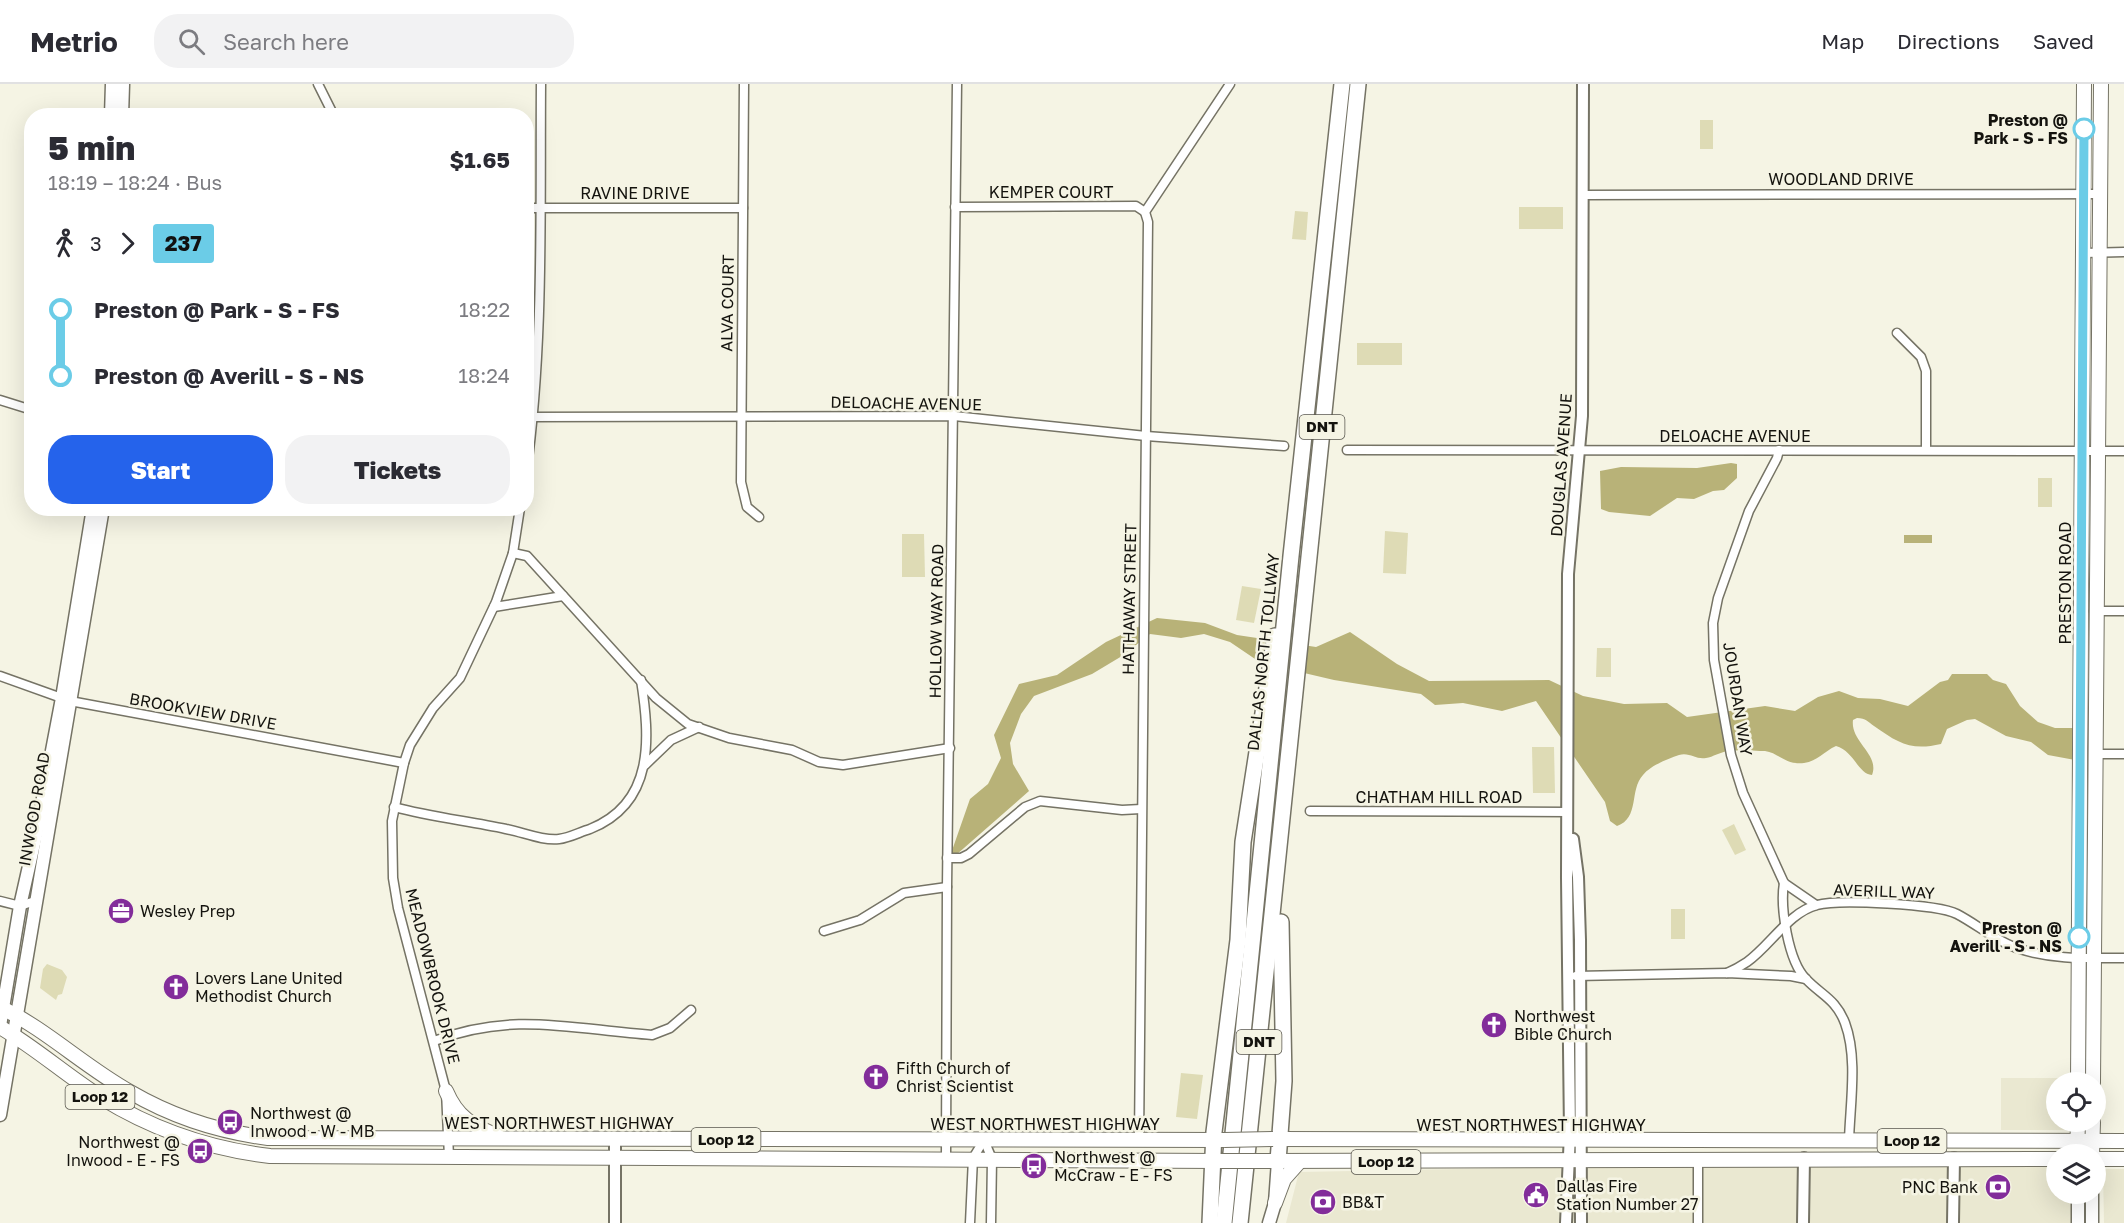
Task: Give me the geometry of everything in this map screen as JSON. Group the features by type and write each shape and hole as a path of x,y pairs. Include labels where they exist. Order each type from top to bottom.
{"highway":[{"name":"DALLAS NORTH TOLLWAY","path":"1224,1223 1291,556 1342,84"},
{"name":"DNT","path":"1240,1223 1358,84"},
{"path":"1209,1223 1218,1161 1238,940 1243,842 1270,660 1291,556"},
{"path":"1274,1161 1284,1081 1279,860"}],"main road":[{"path":"111,108 112,84"},
{"path":"122,108 123,84"},
{"name":"PRESTON ROAD","path":"2078,1072 2084,84"},
{"name":"PRESTON ROAD","path":"2093,1072 2101,84"},
{"name":"INWOOD ROAD","path":"6,1010 35,901 89,560 92,516"},
{"name":"INWOOD ROAD","path":"89,560 101,516"},
{"name":"INWOOD ROAD","path":"0,1115 4,1029 20,906 66,699"},
{"name":"WEST NORTHWEST HIGHWAY","path":"6,1010 129,1092 168,1111 219,1129 283,1139 1893,1141 2046,1147"},
{"name":"WEST NORTHWEST HIGHWAY","path":"4,1029 100,1097 148,1123 208,1144 281,1157 973,1158 1218,1161 2046,1159"},
{"path":"446,1091 453,1107 468,1123 505,1139"},
{"path":"281,1157 283,1139"},
{"path":"1804,1158 1815,1149 1879,1149 1893,1141"},
{"name":"WEST NORTHWEST HIGHWAY","path":"2106,1145 2124,1141"},
{"path":"1533,1142 1533,1159"},
{"path":"2106,1159 2124,1160"},
{"path":"1274,1161 1275,1203"},
{"path":"1269,1223 1284,1179 1300,1161"},
{"path":"2078,1204 2078,1223"},
{"path":"2092,1204 2092,1223"}],"street":[{"path":"318,84 330,108"},
{"path":"534,333 540,208 541,84"},
{"name":"ALVA COURT","path":"744,84 740,416 743,497 747,507 759,517"},
{"name":"HOLLOW WAY ROAD","path":"946,1158 947,858 957,84"},
{"path":"1145,212 1230,84"},
{"name":"DOUGLAS AVENUE","path":"1581,1223 1574,1159 1573,902 1568,812 1568,574 1581,451 1582,84"},
{"name":"WOODLAND DRIVE","path":"1582,195 2100,194"},
{"name":"KEMPER COURT","path":"955,207 1136,206 1145,212"},
{"name":"RAVINE DRIVE","path":"534,208 743,208"},
{"name":"HATHAWAY STREET","path":"1138,1140 1148,222 1145,212"},
{"path":"2084,253 2124,252"},
{"path":"1897,333 1921,357 1926,371 1926,450"},
{"path":"0,400 24,408"},
{"name":"DELOACHE AVENUE","path":"534,417 954,416 1146,436 1284,446"},
{"name":"DELOACHE AVENUE","path":"1347,450 2124,451"},
{"name":"JOURDAN WAY","path":"1779,450 1749,511 1715,609 1714,660 1720,704 1731,755 1743,793 1784,883 1782,912 1797,966 1806,979 1835,1005 1844,1021 1849,1037 1849,1141"},
{"name":"MEADOWBROOK DRIVE","path":"449,1157 446,1091 398,909 392,853 394,807 410,745 433,708 460,678 494,607 513,553 519,516"},
{"path":"513,553 527,556 668,709 688,724 729,738 757,741 792,750 819,762 843,765 950,748"},
{"path":"494,607 563,596"},
{"path":"2081,611 2124,611"},
{"name":"BROOKVIEW DRIVE","path":"0,676 66,699 404,763"},
{"path":"394,807 433,817 560,839 605,822 624,805 638,785 644,766 647,726 641,680"},
{"path":"644,766 671,741 699,727"},
{"path":"2080,754 2124,754"},
{"path":"947,858 961,858 969,854 1025,807 1040,801 1122,810 1141,809"},
{"name":"CHATHAM HILL ROAD","path":"1310,811 1568,812"},
{"path":"1784,883 1816,905"},
{"path":"824,931 860,920 904,893 947,888"},
{"path":"0,901 20,906 35,901"},
{"name":"AVERILL WAY","path":"1727,973 1748,962 1786,924 1816,905 1924,905 1944,909 2017,948 2046,956 2124,958"},
{"path":"1573,976 1727,973 1806,979"},
{"path":"434,1041 464,1030 512,1023 652,1035 670,1028 691,1010"},
{"path":"615,1140 615,1223"},
{"path":"970,1223 973,1158 984,1140"},
{"path":"984,1140 992,1159 991,1223"},
{"path":"1698,1158 1698,1223"},
{"path":"1803,1223 1804,1158"},
{"path":"1953,1223 1954,1158"},
{"name":"DOUGLAS AVENUE","path":"1566,1223 1574,1159"}],"shaded area":[{"path":"1700,120 1713,120 1713,149 1700,149"},
{"path":"1519,207 1563,207 1563,229 1519,229"},
{"path":"1295,211 1308,212 1306,240 1292,239"},
{"path":"1357,343 1402,343 1402,365 1357,365"},
{"path":"1737,464 1737,478 1724,490 1713,491 1694,499 1677,498 1650,516 1609,512 1601,509 1600,471 1621,467 1697,468"},
{"path":"2038,478 2052,478 2052,507 2038,507"},
{"path":"1385,531 1408,533 1406,574 1383,573"},
{"path":"902,534 924,534 925,577 902,577"},
{"path":"1904,535 1932,535 1932,543 1904,543"},
{"path":"1242,586 1261,589 1254,623 1236,620"},
{"path":"1157,618 1205,623 1237,635 1316,647 1350,632 1397,664 1429,681 1549,680 1583,696 1624,704 1667,703 1687,717 1765,706 1795,711 1818,697 1839,691 1858,698 1880,699 1908,706 1940,682 1948,680 1952,674 1987,674 1993,680 2006,684 2020,706 2038,722 2055,728 2075,728 2075,760 2048,755 2031,742 2006,736 1975,719 1947,729 1941,744 1921,747 1898,741 1867,720 1857,718 1853,720 1853,728 1872,761 1872,775 1863,771 1847,752 1836,746 1804,763 1787,761 1765,751 1728,751 1702,758 1686,754 1679,755 1654,766 1643,775 1636,788 1629,817 1617,826 1610,821 1605,802 1536,701 1502,711 1463,703 1435,705 1421,694 1334,680 1261,663 1230,642 1204,634 1181,638 1150,634 1122,656 1092,674 1034,696 1021,714 1010,743 1013,764 1029,791 948,862 970,799 988,784 1001,758 994,735 1019,684 1057,675 1106,642"},
{"path":"1597,648 1611,648 1611,677 1596,677"},
{"path":"1532,747 1554,747 1555,793 1533,793"},
{"path":"1734,824 1746,850 1735,855 1722,830"},
{"path":"1671,909 1685,909 1685,939 1671,939"},
{"path":"47,964 62,970 67,977 62,994 58,995 56,1000 40,988 43,969"},
{"path":"1181,1073 1203,1075 1197,1119 1176,1117"},
{"path":"2001,1078 2046,1078 2046,1130 2001,1130"},
{"path":"1682,1165 2046,1167 2046,1204 2075,1204 2075,1223 1286,1223 1299,1172"},
{"path":"2106,1169 2124,1169 2124,1223 2104,1223"}],"bus line":[{"name":"237","path":"2079,937 2084,129"}],"place":[{"name":"Preston @ Park - S - FS","path":"2084,129"},
{"name":"Wesley Prep","path":"121,911"},
{"name":"Preston @ Averill - S - NS","path":"2079,937"},
{"name":"Lovers Lane United Methodist Church","path":"176,987"},
{"name":"Northwest Bible Church","path":"1494,1025"},
{"name":"Fifth Church of Christ Scientist","path":"876,1077"},
{"name":"Northwest @ Inwood - W - MB","path":"230,1122"},
{"name":"Northwest @ Inwood - E - FS","path":"200,1151"},
{"name":"Northwest @ McCraw - E - FS","path":"1034,1166"},
{"name":"PNC Bank","path":"1998,1187"},
{"name":"Dallas Fire Station Number 27","path":"1536,1195"},
{"name":"BB&T","path":"1323,1202"}]}
